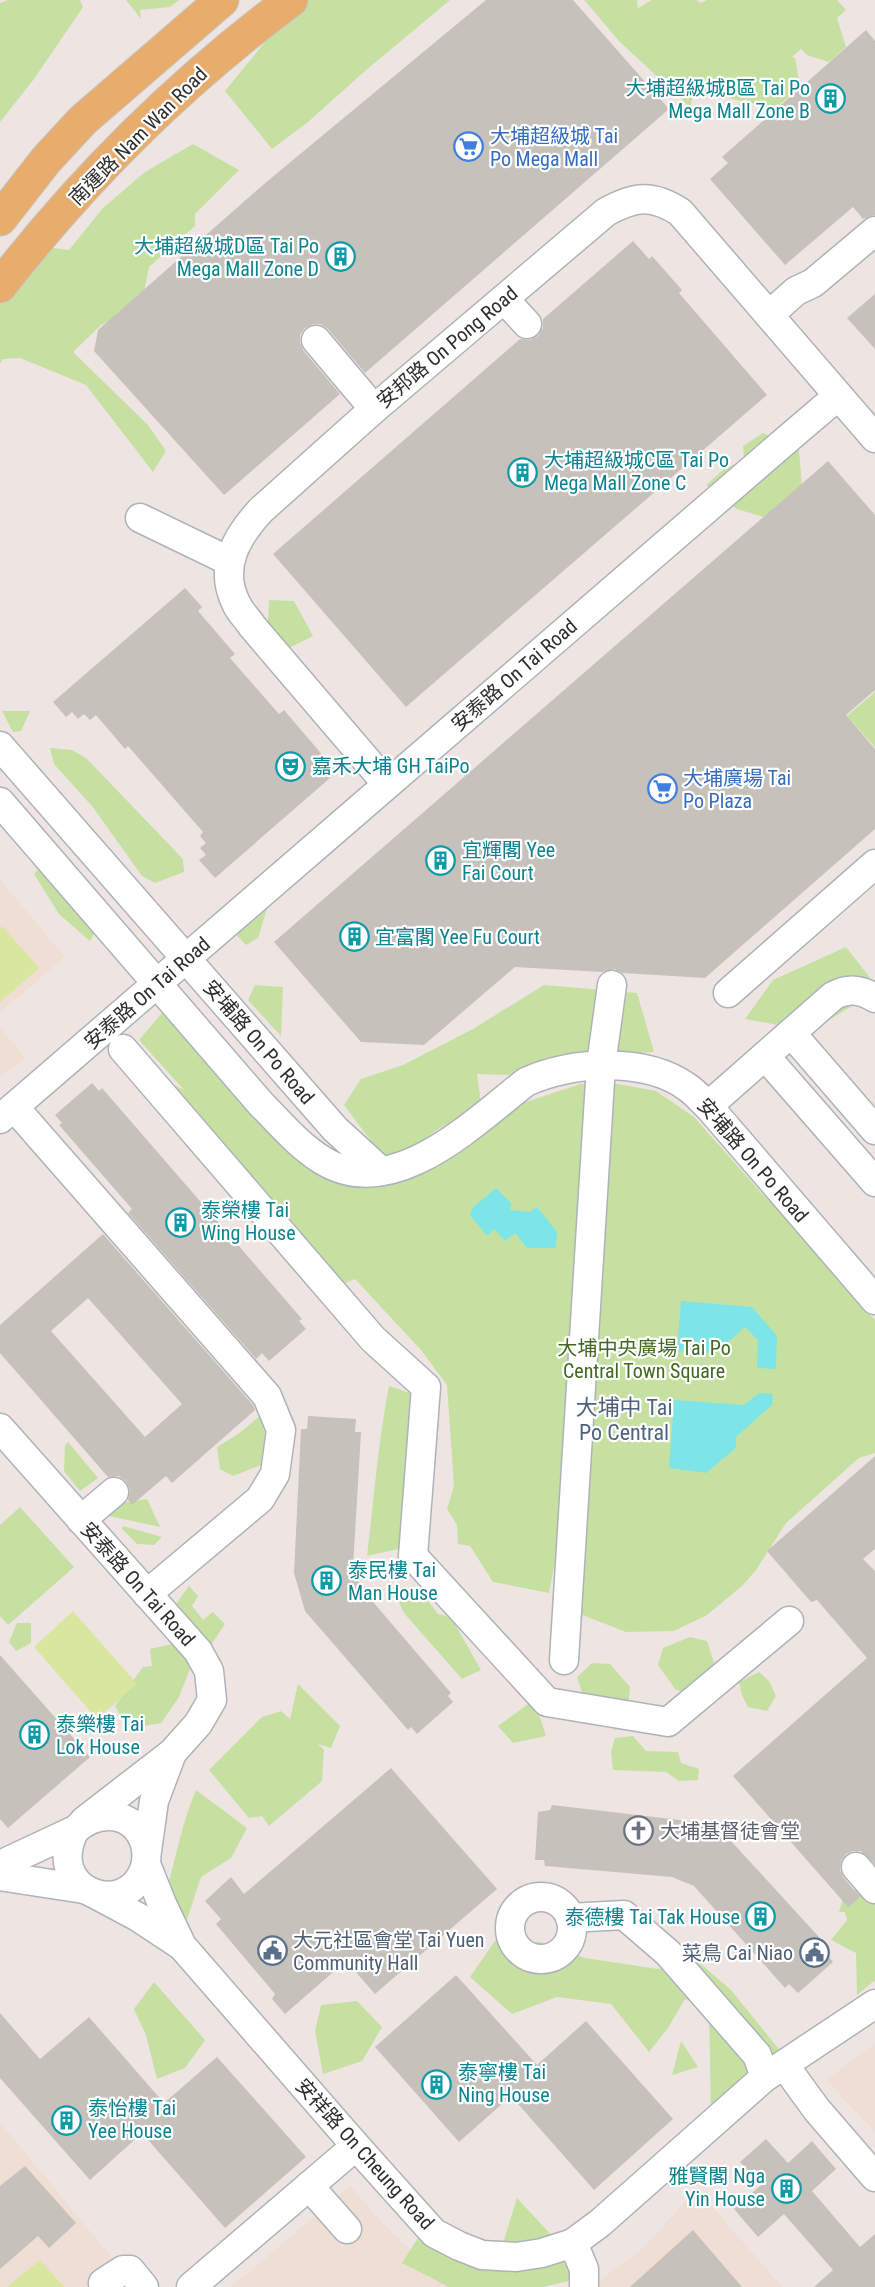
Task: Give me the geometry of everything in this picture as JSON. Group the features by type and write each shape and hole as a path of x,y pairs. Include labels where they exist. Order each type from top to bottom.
{"main road":[{"path":"0,219 46,160 83,120 222,0"},
{"name":"南運路 Nam Wan Road","path":"0,286 35,242 123,147 195,79 291,0"}],"street":[{"name":"安邦路 On Pong Road","path":"229,561 245,527 261,510 374,409 606,212 631,199 656,200 680,212 875,438"},
{"path":"769,315 796,291 813,283 875,231"},
{"path":"504,299 527,324"},
{"path":"316,340 374,409"},
{"name":"安泰路 On Tai Road","path":"7,1113 838,396"},
{"path":"140,518 229,561 229,581 236,603 252,626 387,784"},
{"name":"安埔路 On Po Road","path":"0,746 329,1122 381,1171"},
{"name":"安埔路 On Po Road","path":"0,802 261,1104 300,1143 322,1160 350,1172 381,1171 400,1167 444,1146 526,1082 541,1075 577,1067 601,1065 638,1068 662,1075 686,1086 708,1106 875,1300"},
{"path":"728,993 875,864"},
{"path":"564,1660 601,1065 612,985"},
{"path":"708,1106 832,996 840,992 857,990 875,998"},
{"path":"791,1033 875,1130"},
{"path":"123,1049 373,1339 426,1387 413,1556 547,1702 668,1722 789,1621"},
{"path":"765,1056 875,1182"},
{"path":"7,1113 267,1396 281,1430 274,1474 260,1499 147,1594"},
{"name":"安泰路 On Tai Road","path":"0,1428 198,1651 209,1671 212,1701 198,1724 172,1753 79,1826"},
{"path":"81,1520 114,1492"},
{"name":"安泰路 On Tai Road","path":"146,1857 154,1801 172,1753"},
{"name":"安祥路 On Cheung Road","path":"0,1865 97,1816 110,1815 134,1826 143,1837 146,1857 162,1904 182,1946 434,2233 482,2255 516,2257 542,2253 573,2243 600,2223 775,2071 875,2004"},
{"name":"安祥路 On Cheung Road","path":"79,1826 68,1842 67,1862 74,1880 89,1892 138,1917 182,1946"},
{"name":"安祥路 On Cheung Road","path":"0,1876 108,1896 121,1894 132,1887 141,1877 146,1857"},
{"path":"856,1868 875,1889"},
{"path":"570,1918 624,1915 676,1961 757,2055 817,2110 875,2177"},
{"path":"191,2287 356,2146"},
{"path":"309,2186 348,2229"},
{"path":"573,2243 584,2269 584,2285"},
{"path":"103,2283 123,2270 130,2270 144,2287"}],"shaded area":[{"path":"0,880 65,957 0,1013"},
{"path":"0,1028 25,1057 0,1078"},
{"path":"875,2044 875,2132 826,2080"},
{"path":"2,2125 128,2277 115,2287 0,2287 0,2127"},
{"path":"350,2186 383,2224 413,2252 540,2287 231,2287"},
{"path":"697,2189 782,2287 591,2287 642,2249"}],"green space":[{"path":"8,0 80,0 83,7 34,79 0,122 0,3"},
{"path":"126,0 179,0 170,7 140,10 141,19"},
{"path":"307,0 450,0 308,122 272,149 225,91 278,26"},
{"path":"584,0 637,0 638,8 652,0 696,0 701,3 707,0 837,0 846,10 837,18 846,47 829,62 807,55 801,49 792,57 795,58 800,87 770,113 745,99 743,101 694,92 690,107 619,41"},
{"path":"193,144 239,170 195,214 195,226 149,267 141,307 101,325 73,352 148,425 166,451 153,472 86,385 20,358 3,359 0,364 0,287 45,247 69,250 103,208 145,172"},
{"path":"763,433 799,450 803,499 780,522 737,509 706,485 724,469 744,460 743,446"},
{"path":"269,600 294,601 313,636 277,654 267,643"},
{"path":"875,692 875,747 847,716"},
{"path":"2,711 30,711 21,731 13,732"},
{"path":"50,748 72,750 86,758 183,859 184,872 155,883 142,876 92,806 54,764"},
{"path":"43,863 70,907 100,924 90,941 59,914 34,874"},
{"path":"262,903 267,909 258,938 246,945 231,929"},
{"path":"2,926 39,968 0,1002 0,929"},
{"path":"846,947 875,984 875,992 811,1031 745,1019 773,980"},
{"path":"255,985 283,987 281,1036 248,1000"},
{"path":"544,985 637,993 654,1052 547,1058 508,1075 477,1074 481,1103 435,1131 397,1162 377,1149 344,1105 361,1079 403,1065 473,1029"},
{"name":"大埔中央廣場 Tai Po Central Town Square","path":"162,1013 199,1054 210,1052 306,1161 368,1180 485,1107 497,1085 523,1103 580,1084 618,1084 656,1091 694,1117 764,1196 790,1221 818,1256 838,1268 847,1289 875,1320 875,1453 859,1458 786,1523 756,1570 743,1585 707,1615 674,1631 626,1632 572,1611 556,1557 549,1593 493,1582 470,1546 458,1544 457,1525 447,1509 454,1486 447,1385 421,1350 355,1279 321,1294 138,1089 141,1056 172,1084 184,1090 139,1040"},
{"path":"389,1386 413,1394 410,1538 398,1549 367,1556 379,1449"},
{"path":"260,1416 265,1434 261,1465 233,1476 220,1469 217,1447"},
{"path":"68,1442 98,1478 80,1491 64,1471 65,1446"},
{"path":"104,1496 115,1504 147,1499 160,1527 109,1516"},
{"path":"20,1507 74,1567 8,1625 0,1616 0,1525"},
{"path":"123,1526 162,1537 154,1545 137,1544 122,1529"},
{"path":"189,1586 198,1596 192,1606 203,1620 213,1612 225,1624 204,1655 171,1611"},
{"path":"392,1587 418,1588 438,1614 451,1617 481,1670 462,1679 404,1613"},
{"path":"73,1611 137,1684 97,1719 34,1647"},
{"path":"17,1623 31,1623 31,1643 16,1651 9,1642"},
{"path":"690,1637 707,1641 716,1669 704,1681 682,1692 675,1689 658,1665 663,1648"},
{"path":"172,1644 195,1656 179,1697 161,1723 128,1729 115,1706 143,1667 152,1666 150,1649"},
{"path":"592,1663 610,1664 630,1687 627,1720 615,1731 609,1717 582,1692 577,1677"},
{"path":"759,1672 769,1681 776,1696 767,1711 748,1707 739,1682"},
{"path":"298,1684 340,1726 331,1748 318,1744 324,1750 322,1781 269,1826 262,1816 249,1818 209,1770 262,1717 281,1711 290,1719"},
{"path":"531,1702 541,1720 546,1736 513,1743 498,1726"},
{"path":"633,1736 646,1751 678,1752 681,1763 699,1769 698,1780 679,1781 666,1772 613,1770 611,1752 615,1738"},
{"path":"196,1790 247,1828 231,1858 201,1877 185,1926 166,1892 183,1827"},
{"path":"875,1882 875,1980 857,1995 856,1953 831,1940 847,1920 845,1912 839,1912 845,1893"},
{"path":"495,1941 540,1942 585,1958 658,1969 696,1960 731,1990 782,2053 711,2112 709,2008 685,1999 668,2028 649,2052 611,2004 557,1997 512,2014 470,1977"},
{"path":"154,1982 205,2040 185,2068 157,2079 146,2035 134,2009"},
{"path":"357,2001 382,2027 362,2061 323,2074 315,2031 321,2005"},
{"path":"681,2041 698,2067 672,2075"},
{"path":"517,2198 566,2251 573,2280 542,2287 449,2287 402,2263 418,2238 448,2251 481,2260 504,2240"},
{"path":"40,2260 64,2287 7,2287"}],"water":[{"path":"496,1188 511,1203 510,1210 530,1212 537,1207 557,1232 556,1248 527,1248 515,1233 505,1241 494,1229 487,1236 470,1215 472,1208"},
{"path":"681,1301 752,1307 777,1336 776,1369 757,1368 758,1340 745,1327 716,1353 677,1351"},
{"path":"759,1393 773,1394 772,1405 736,1437 736,1448 706,1473 669,1468 674,1400 744,1405"}],"building":[{"name":"大埔超級城D區 Tai Po Mega Mall Zone D","path":"486,0 573,0 669,109 365,373 328,329 321,324 305,328 300,335 303,350 340,394 224,495 94,351 98,330 264,184"},
{"name":"大埔超級城B區 Tai Po Mega Mall Zone B","path":"866,30 875,41 875,215 863,219 853,207 785,265 710,179 728,163 722,157"},
{"name":"大埔超級城C區 Tai Po Mega Mall Zone C","path":"633,241 649,259 652,256 682,290 679,293 767,395 406,707 273,554 520,339 530,340 538,336 543,328 543,319"},
{"path":"875,294 875,349 847,318"},
{"name":"大埔廣場 Tai Po Plaza","path":"828,461 875,515 875,690 846,715 875,749 875,829 705,978 623,973 614,969 602,972 515,967 424,1045 361,1042 274,942"},
{"path":"185,588 202,607 198,611 235,654 230,658 279,714 284,710 337,772 215,878 199,860 206,855 200,848 206,843 200,836 203,832 128,746 125,749 96,715 90,720 84,714 78,719 72,712 66,717 53,702"},
{"name":"泰榮樓 Tai Wing House","path":"92,1083 99,1091 102,1088 302,1319 299,1321 306,1329 269,1361 262,1353 256,1359 128,1213 132,1209 59,1125 62,1123 55,1115"},
{"path":"103,1234 255,1410 172,1483 166,1476 132,1505 128,1500 130,1490 126,1481 119,1476 108,1477 0,1353 0,1325","holes":["88,1298 182,1404 145,1437 51,1331"]},
{"name":"泰民樓 Tai Man House","path":"308,1416 356,1419 355,1432 361,1432 353,1568 362,1589 451,1693 448,1696 453,1702 417,1734 411,1727 408,1730 305,1611 294,1573 301,1429 307,1429"},
{"path":"875,1456 875,1549 863,1559 875,1571 875,1864 861,1851 846,1854 841,1861 840,1870 843,1877 860,1897 848,1907 733,1776 867,1658 817,1600 811,1602 767,1551"},
{"name":"泰樂樓 Tai Lok House","path":"0,1655 90,1757 8,1828 0,1819"},
{"path":"391,1768 497,1889 375,1994 346,1961 285,2014 272,1999 275,1994 216,1924 221,1919 205,1901 231,1877 244,1894"},
{"name":"泰德樓 Tai Tak House","path":"552,1805 697,1822 731,1841 829,1948 825,1952 833,1962 798,1993 789,1984 785,1988 694,1886 672,1877 545,1866 544,1860 535,1860 538,1812 550,1810"},
{"name":"泰寧樓 Tai Ning House","path":"456,1975 537,2065 586,2021 673,2119 594,2190 511,2096 459,2142 375,2047"},
{"name":"泰怡樓 Tai Yee House","path":"0,2013 40,2059 89,2017 164,2103 217,2057 306,2157 225,2228 142,2133 90,2180 0,2078"},
{"name":"雅賢閣 Nga Yin House","path":"766,2139 788,2163 812,2141 836,2169 812,2191 860,2247 875,2234 875,2287 814,2287 833,2270 784,2214 758,2237 734,2209 761,2185 740,2162"},
{"path":"25,2166 76,2223 49,2248 38,2236 0,2269 0,2186"},
{"path":"693,2230 742,2287 630,2287"}],"place":[{"name":"大埔超級城B區 Tai Po Mega Mall Zone B","path":"831,99"},
{"name":"大埔超級城 Tai Po Mega Mall","path":"469,147"},
{"name":"大埔超級城D區 Tai Po Mega Mall Zone D","path":"340,257"},
{"name":"大埔超級城C區 Tai Po Mega Mall Zone C","path":"523,472"},
{"name":"嘉禾大埔 GH TaiPo","path":"291,766"},
{"name":"大埔廣場 Tai Po Plaza","path":"662,789"},
{"name":"宜輝閣 Yee Fai Court","path":"441,861"},
{"name":"宜富閣 Yee Fu Court","path":"354,937"},
{"name":"泰榮樓 Tai Wing House","path":"180,1222"},
{"name":"泰民樓 Tai Man House","path":"327,1581"},
{"name":"泰樂樓 Tai Lok House","path":"35,1735"},
{"name":"大埔基督徒會堂","path":"639,1831"},
{"name":"泰德樓 Tai Tak House","path":"761,1917"},
{"name":"大元社區會堂 Tai Yuen Community Hall","path":"272,1951"},
{"name":"菜鳥 Cai Niao","path":"814,1953"},
{"name":"泰寧樓 Tai Ning House","path":"437,2084"},
{"name":"泰怡樓 Tai Yee House","path":"67,2120"},
{"name":"雅賢閣 Nga Yin House","path":"786,2188"}],"district":[{"name":"大埔中 Tai Po Central","path":"624,1420"}]}
